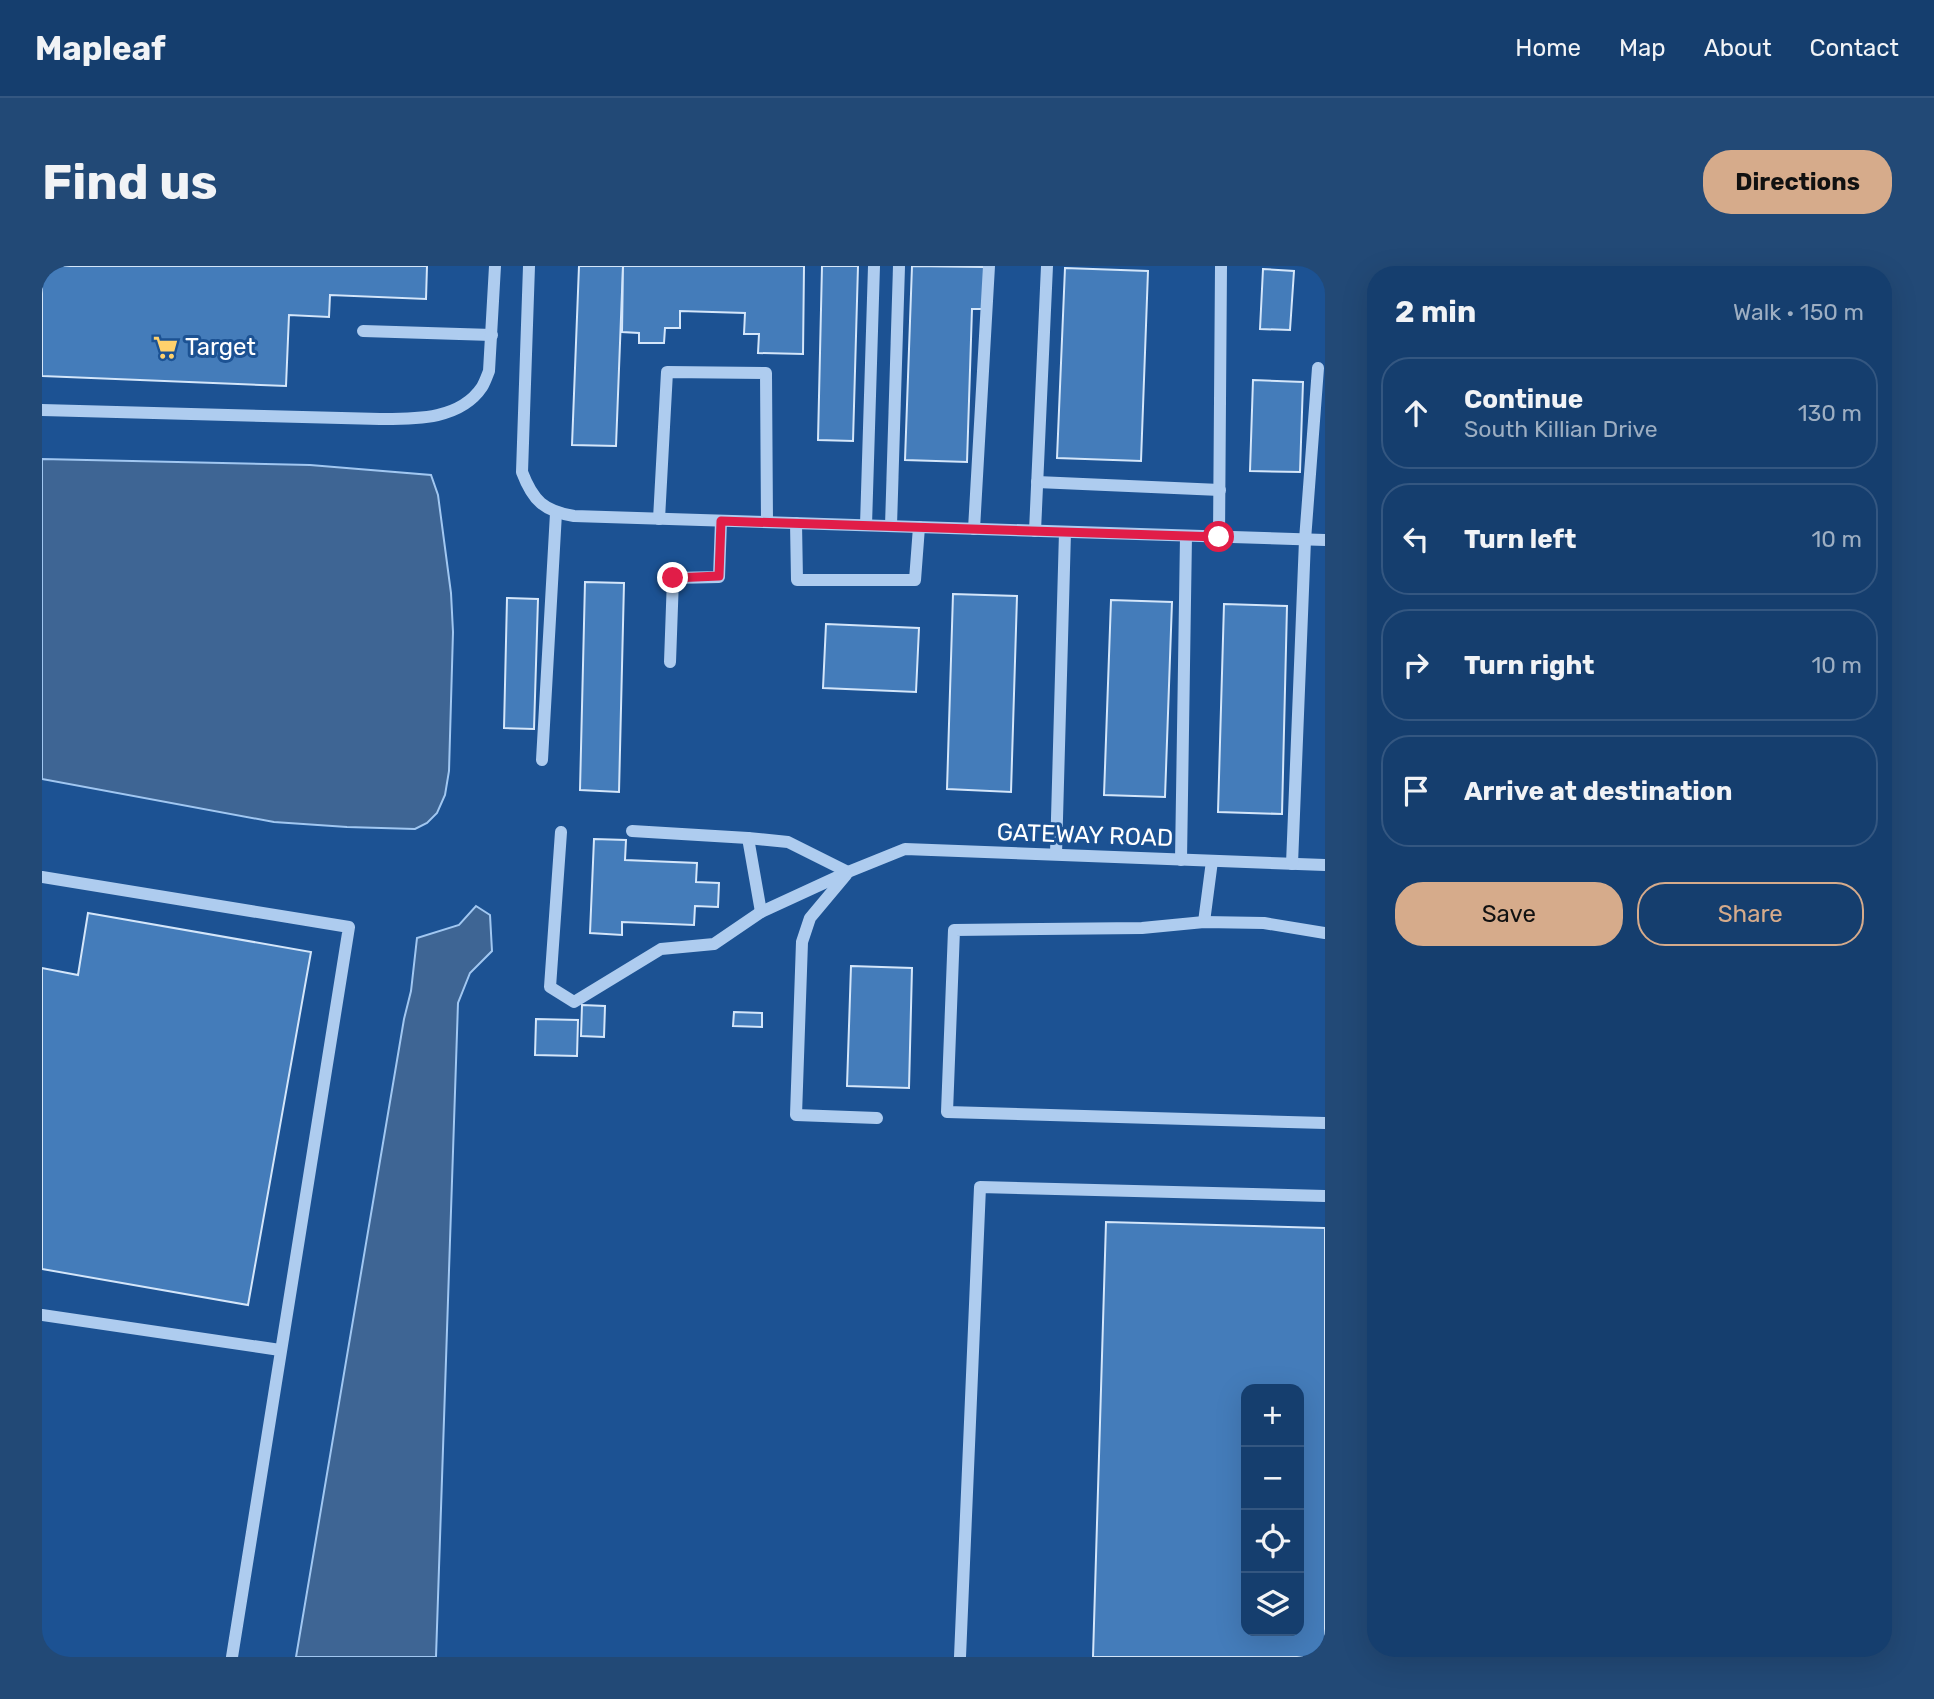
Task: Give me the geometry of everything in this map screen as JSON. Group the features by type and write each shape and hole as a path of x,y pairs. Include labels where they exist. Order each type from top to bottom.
{"street":[{"path":"42,410 419,419 446,413 467,401 482,387 489,371 495,266"},
{"path":"529,266 522,472 529,489 540,503 555,513 574,516 767,523 1325,540"},
{"path":"866,525 874,266"},
{"path":"891,526 899,266"},
{"path":"974,529 989,266"},
{"path":"1035,531 1047,266"},
{"path":"1219,537 1221,266"},
{"path":"363,331 492,335"},
{"path":"1292,864 1305,540 1318,368"},
{"path":"659,519 667,372 766,373 767,523"},
{"path":"1037,482 1220,490"},
{"path":"542,760 555,513"},
{"path":"670,662 673,578 719,576 721,521"},
{"path":"796,523 797,580 915,580 919,527"},
{"path":"1056,855 1065,532"},
{"path":"1181,860 1186,536"},
{"path":"632,831 788,842 848,872 810,918 802,942 796,1115 877,1118"},
{"name":"GATEWAY ROAD","path":"561,832 550,987 574,1002 661,949 714,944 761,912 905,849 1325,865"},
{"path":"748,838 761,912"},
{"path":"1204,922 1212,861"},
{"path":"42,877 349,927 232,1657"},
{"path":"1325,933 1264,922 1204,922 1142,928 954,930 947,1112 1325,1122"},
{"path":"960,1657 980,1187 1325,1196"},
{"path":"42,1315 281,1350"}],"water":[{"path":"42,459 310,465 431,475 438,495 451,593 453,632 449,771 445,795 437,813 427,823 415,829 274,822 42,779"},
{"path":"476,906 490,915 492,951 470,973 458,1003 436,1657 296,1657 404,1019 411,991 417,938 459,925"}],"building":[{"name":"Target","path":"42,266 427,266 426,299 330,295 329,317 289,315 286,386 42,376"},
{"path":"579,266 623,266 616,446 572,445"},
{"path":"623,266 804,266 803,354 758,353 759,334 744,334 745,313 680,311 680,328 665,328 664,343 639,343 639,333 622,332"},
{"path":"822,266 858,266 853,441 818,440"},
{"path":"912,266 985,267 983,309 972,309 967,462 905,460"},
{"path":"1065,268 1148,271 1141,461 1057,458"},
{"path":"1263,269 1294,271 1290,330 1260,329"},
{"path":"1253,380 1303,382 1300,472 1250,471"},
{"path":"585,582 624,583 619,792 580,790"},
{"path":"953,594 1017,596 1011,792 947,789"},
{"path":"507,598 538,599 534,729 504,728"},
{"path":"1111,600 1172,602 1165,797 1104,795"},
{"path":"1224,604 1287,606 1282,814 1218,812"},
{"path":"826,624 919,628 916,692 823,688"},
{"path":"594,839 626,840 625,860 697,863 696,882 719,883 718,907 695,906 694,925 622,922 622,935 590,933"},
{"path":"88,913 311,952 248,1305 42,1269 42,968 78,975"},
{"path":"851,966 912,968 909,1088 847,1086"},
{"path":"582,1005 605,1006 604,1037 581,1036"},
{"path":"734,1012 762,1013 762,1027 733,1026"},
{"path":"536,1019 578,1020 577,1056 535,1055"},
{"path":"1106,1222 1325,1228 1325,1657 1093,1657"}],"place":[{"name":"Target","path":"165,347"}],"route":[{"path":"673,578 719,576 721,521 1219,537"}]}
